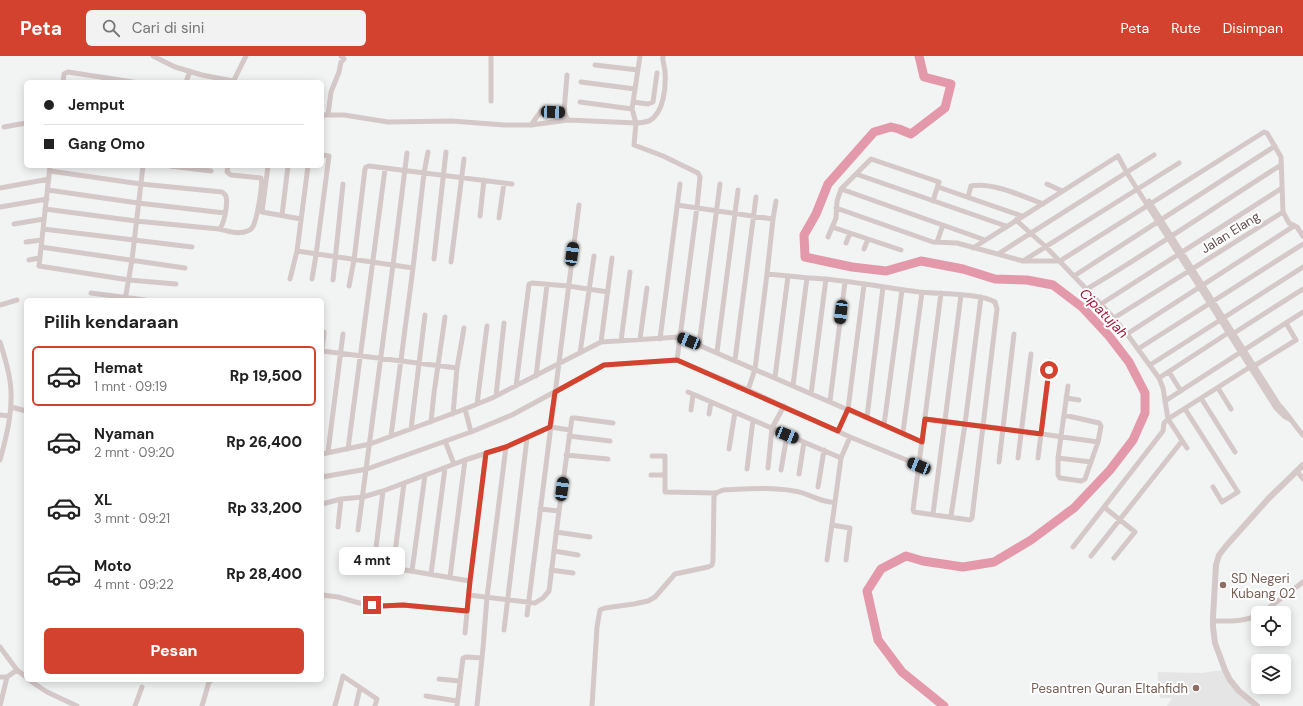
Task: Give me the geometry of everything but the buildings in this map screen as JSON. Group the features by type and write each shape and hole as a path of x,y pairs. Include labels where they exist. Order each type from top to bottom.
{"street":[{"path":"153,56 175,67 229,80"},
{"path":"234,80 246,56"},
{"path":"341,56 344,59 340,62 339,72 331,92 325,115 344,115 388,122 452,121 504,125 531,125 568,120 636,124 646,122 658,112 664,98 665,72 663,56"},
{"path":"491,56 491,101"},
{"path":"640,56 632,109 636,124 634,144 635,146 663,156 699,174 700,179 677,360"},
{"path":"595,64 638,70"},
{"path":"187,80 190,71"},
{"path":"63,80 63,75 68,72 120,80"},
{"path":"633,102 648,104 653,102 657,73"},
{"path":"567,75 564,112 568,120"},
{"path":"581,82 635,90"},
{"path":"580,102 632,109"},
{"path":"531,125 541,111 564,112"},
{"path":"4,127 24,123"},
{"path":"836,208 933,242 957,243 1023,261 1060,261 1264,132 1267,133 1281,157 1283,212 1289,223 1297,227 1303,236"},
{"path":"1074,276 1275,146"},
{"path":"391,436 414,268 424,173 428,152"},
{"path":"434,259 446,152"},
{"path":"358,530 394,265 407,153"},
{"path":"312,279 329,156 324,155"},
{"path":"998,254 1154,155"},
{"path":"973,248 1118,156 1222,319 1230,334 1279,405 1288,413 1291,420 1303,435"},
{"path":"451,262 463,178 464,159"},
{"path":"828,237 836,218 837,201 841,189 871,159 940,182 933,201"},
{"path":"1023,261 1179,163"},
{"path":"1087,289 1170,237 1220,203 1282,165"},
{"path":"349,286 354,260 365,168 369,166 512,184"},
{"path":"125,298 132,260 133,240 143,168"},
{"path":"186,168 211,171"},
{"path":"45,209 243,233 250,230 253,226 260,199 262,182 261,178 231,175 227,172 228,168"},
{"path":"268,168 262,212 301,219"},
{"path":"282,216 288,168"},
{"path":"290,279 297,251 308,168"},
{"path":"176,284 129,280 41,267 38,265 50,169 141,184 222,192 227,198 223,226 219,229"},
{"path":"348,449 385,169"},
{"path":"856,174 1006,226"},
{"path":"0,188 49,179"},
{"path":"480,216 484,180"},
{"path":"499,218 504,183"},
{"path":"333,280 343,184"},
{"path":"660,339 680,184"},
{"path":"699,345 720,184"},
{"path":"968,197 971,186 979,184 990,186 1043,204"},
{"path":"1047,184 1062,191"},
{"path":"938,187 1022,216"},
{"path":"1101,304 1282,188"},
{"path":"841,189 985,240"},
{"path":"48,190 138,203 225,213"},
{"path":"717,352 738,190"},
{"path":"735,360 756,197"},
{"path":"0,207 47,199"},
{"path":"748,390 755,369 776,201"},
{"path":"527,615 579,205"},
{"path":"677,205 773,219"},
{"name":"Jalan Elang","path":"1114,318 1283,212"},
{"path":"14,224 44,219"},
{"path":"1016,220 1060,261 1114,318 1127,334 1159,378 1166,401 1168,419 1187,448"},
{"path":"937,242 943,225"},
{"path":"1127,334 1294,226"},
{"path":"832,227 901,250"},
{"path":"43,229 192,247"},
{"path":"846,243 850,233"},
{"path":"864,250 868,239"},
{"path":"26,242 42,240"},
{"path":"1138,349 1303,244"},
{"path":"41,247 185,268"},
{"path":"297,251 336,258 414,268"},
{"path":"580,352 594,256"},
{"path":"29,260 39,258"},
{"path":"601,342 612,258"},
{"path":"1150,365 1303,267"},
{"path":"621,341 630,272"},
{"path":"767,274 845,282 902,290 961,294 993,301 996,304 997,309 984,426 971,519 913,511 941,293"},
{"path":"775,377 788,276"},
{"path":"793,385 806,278"},
{"path":"811,394 826,280"},
{"path":"830,402 845,282"},
{"path":"516,386 530,284 568,286 608,292"},
{"path":"536,376 547,285"},
{"path":"838,431 848,409 864,285"},
{"path":"867,417 883,287"},
{"path":"640,339 647,288"},
{"path":"1159,378 1303,289"},
{"path":"884,425 902,290"},
{"path":"902,432 922,292"},
{"path":"91,293 119,298"},
{"path":"933,514 961,294"},
{"path":"951,516 965,424 981,298"},
{"path":"0,305 17,300"},
{"path":"1166,401 1303,312"},
{"path":"411,429 426,315"},
{"path":"431,422 444,317"},
{"path":"496,396 504,323"},
{"path":"1073,547 1163,431 1164,423 1201,398 1296,340 1286,323"},
{"path":"477,404 487,326"},
{"path":"453,414 457,368 464,328"},
{"path":"328,452 343,334"},
{"path":"999,462 1014,334"},
{"path":"324,453 370,444 453,414 496,396 601,342 680,337 902,432 922,442"},
{"path":"0,342 3,361 10,382 11,407 5,443 0,460"},
{"path":"324,350 457,368"},
{"path":"1018,458 1031,354"},
{"path":"324,477 367,469 471,432 512,415 604,365 677,360 919,466"},
{"path":"1038,458 1050,361"},
{"path":"1169,372 1181,391"},
{"path":"1064,415 1100,424 1101,426 1098,442 1086,478 1083,480 1061,478 1058,476 1058,458 1068,386"},
{"path":"1218,388 1231,409"},
{"path":"691,410 691,394 841,458"},
{"path":"1066,398 1079,400"},
{"path":"1201,398 1235,452"},
{"path":"709,414 711,402"},
{"path":"768,468 772,428 784,406"},
{"path":"11,407 24,410"},
{"path":"465,409 471,432"},
{"path":"1185,409 1238,492 1222,502 1213,487"},
{"path":"729,449 735,412"},
{"path":"0,415 9,416"},
{"path":"469,595 536,603 547,594 571,419 575,418 613,423"},
{"path":"925,419 1004,428 1098,442"},
{"path":"747,469 753,420"},
{"path":"324,503 341,499 363,497 465,460 506,447 550,427 570,430"},
{"path":"782,470 787,435"},
{"path":"569,436 610,441"},
{"path":"827,560 841,458 850,437"},
{"path":"504,630 527,438"},
{"path":"445,440 454,464"},
{"path":"1091,556 1182,441"},
{"path":"799,474 804,442"},
{"path":"477,706 487,598 506,447"},
{"path":"818,487 824,450"},
{"path":"465,633 486,453"},
{"path":"566,455 608,459"},
{"path":"652,456 665,456 665,492 716,493 723,490 784,490 802,492 830,503 835,502"},
{"path":"1058,458 1091,462"},
{"path":"450,577 465,460"},
{"path":"1257,706 1234,686 1225,670 1215,643 1213,601 1216,565 1221,551 1269,498 1303,465"},
{"path":"431,574 445,468"},
{"path":"1297,471 1303,479"},
{"path":"412,571 425,475"},
{"path":"651,475 665,475"},
{"path":"404,483 393,568 470,581"},
{"path":"375,556 383,490"},
{"path":"592,706 597,627 600,610 648,601 655,597 675,574 712,565 714,496 716,493"},
{"path":"338,527 341,499"},
{"path":"1104,507 1135,532 1114,558"},
{"path":"540,509 559,511"},
{"path":"832,525 850,528 846,560"},
{"path":"556,532 590,536"},
{"path":"554,551 578,555"},
{"path":"551,570 573,573"},
{"path":"1271,606 1303,582"},
{"path":"324,595 338,597 369,605 403,605 467,611"},
{"path":"1213,621 1251,618"},
{"path":"0,647 17,670 24,675"},
{"path":"426,696 457,703 463,658 482,658"},
{"path":"0,677 7,676 17,670"},
{"path":"0,706 7,676"},
{"path":"335,706 343,676 377,699 375,706"},
{"path":"438,679 460,681"},
{"path":"32,682 47,692 77,706"},
{"path":"202,706 209,682"},
{"path":"135,706 142,687"},
{"path":"356,706 360,688"}],"shaded area":[{"name":"Pesantren Quran Eltahfidh","path":"1223,670 1235,689 1258,706 1167,706 1172,698 1160,698 1157,687 1158,672 1201,673"}],"waterway":[{"name":"Cipatujah","path":"919,56 924,77 951,84 945,108 911,134 891,127 874,132 828,184 816,214 804,235 805,257 852,267 886,271 921,261 963,269 995,279 1027,280 1053,285 1082,307 1109,336 1129,362 1145,393 1145,413 1133,440 1110,470 1074,508 1031,540 994,562 963,567 923,561 906,556 881,569 867,591 878,640 902,672 944,706"}],"place":[{"name":"SD Negeri Kubang 02","path":"1223,585"},
{"name":"Pesantren Quran Eltahfidh","path":"1196,688"}],"route":[{"path":"372,605 403,605 467,611 486,453 506,447 550,427 555,392 604,365 677,360 838,431 848,409 922,442 925,419 1041,434 1049,370"}]}
